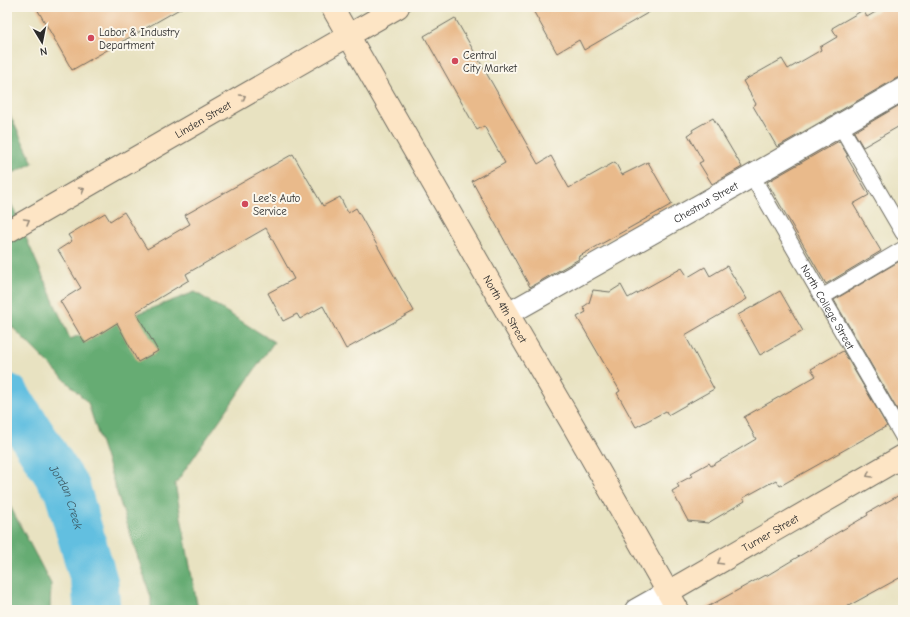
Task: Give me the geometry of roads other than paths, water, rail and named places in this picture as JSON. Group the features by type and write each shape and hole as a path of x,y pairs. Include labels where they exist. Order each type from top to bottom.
{"street":[{"name":"North 4th Street","path":"332,7 673,601"},
{"name":"Linden Street","path":"7,232 398,7"},
{"name":"Chestnut Street","path":"508,314 903,89"},
{"name":"Turner Street","path":"636,610 673,601 903,456"}],"lane":[{"path":"840,125 903,232"},
{"name":"North College Street","path":"752,176 903,437"},
{"path":"822,297 903,249"}],"waterway":[{"name":"Jordan Creek","path":"7,397 67,489 95,584 97,610"}],"place":[{"name":"Labor & Industry Department","path":"91,38"},
{"name":"Central City Market","path":"455,61"},
{"name":"Lee's Auto Service","path":"245,204"}]}
